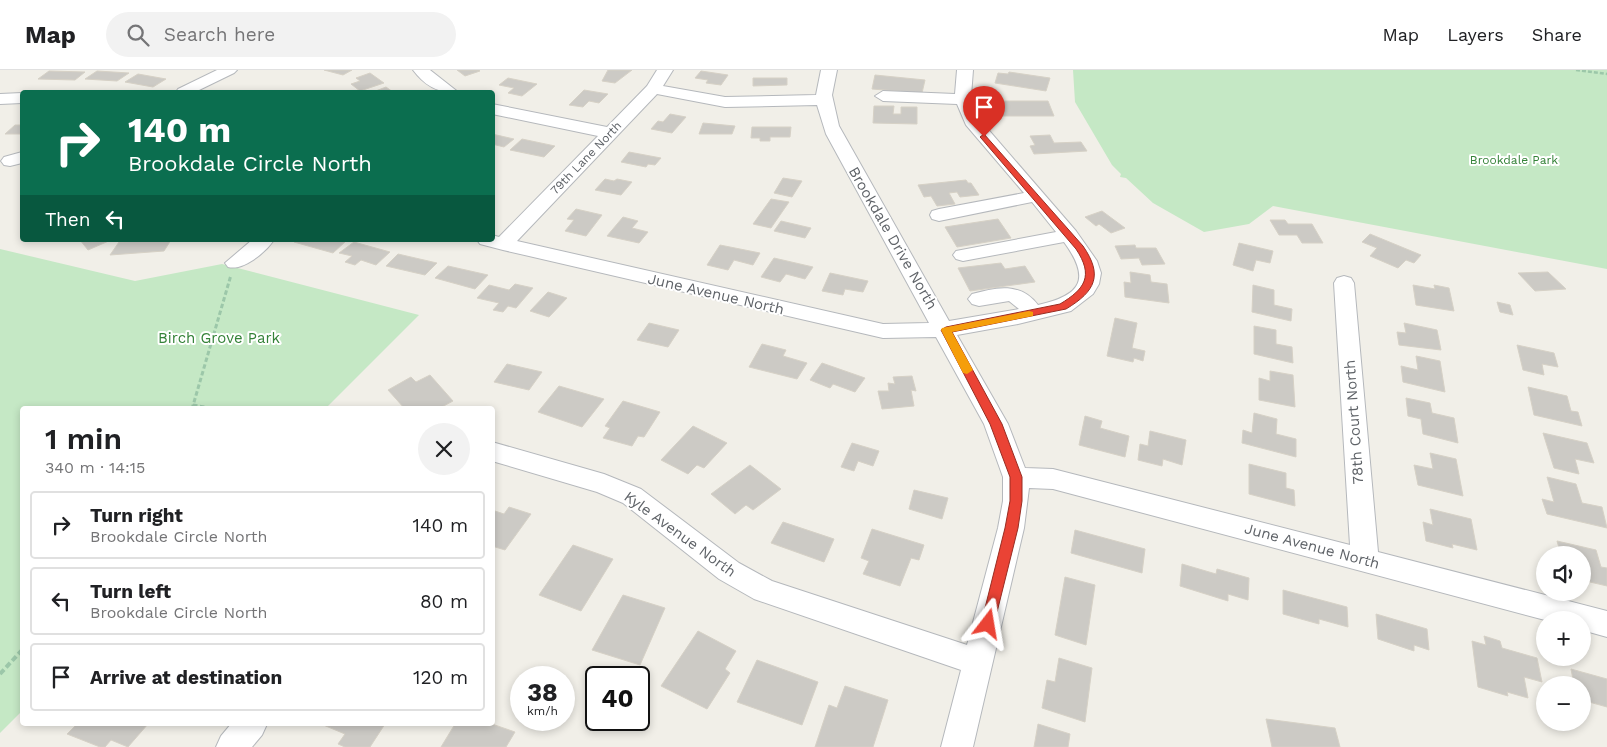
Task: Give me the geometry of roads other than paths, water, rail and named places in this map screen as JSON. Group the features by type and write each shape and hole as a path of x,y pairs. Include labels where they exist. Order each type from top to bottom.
{"street":[{"path":"188,90 229,70"},
{"path":"421,70 437,85 446,90"},
{"name":"79th Lane North","path":"495,242 610,133 653,89 665,70"},
{"name":"Brookdale Drive North","path":"829,70 823,100 826,117 946,330 996,424 1016,477 1016,501 1012,528 957,747"},
{"path":"965,70 961,88 963,99 972,120 1069,235"},
{"path":"653,89 725,102 823,100"},
{"path":"883,96 963,99"},
{"path":"0,99 20,98"},
{"path":"495,109 610,133"},
{"path":"939,215 1035,196"},
{"path":"963,255 1069,235"},
{"name":"June Avenue North","path":"495,242 850,325 900,332 946,330 1062,306 1078,298 1087,287 1091,274 1088,260 1069,235"},
{"path":"235,262 261,242"},
{"name":"78th Court North","path":"1344,283 1365,560"},
{"path":"979,299 1007,294 1017,296 1023,299 1033,313"},
{"name":"Kyle Avenue North","path":"495,452 604,484 632,496 729,571 764,590 978,662"},
{"name":"June Avenue North","path":"1016,477 1053,479 1607,624"},
{"path":"232,747 249,726"}],"park label":[{"name":"Brookdale Park","path":"1514,160"},
{"name":"Birch Grove Park","path":"219,338"}]}
